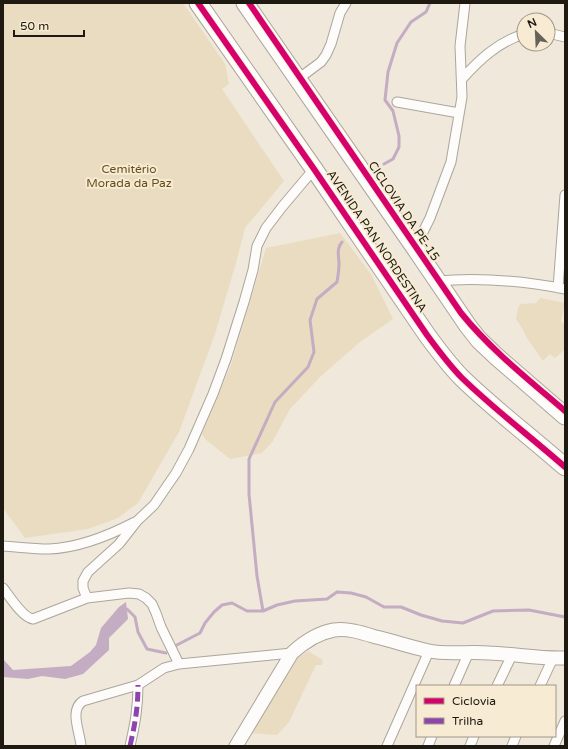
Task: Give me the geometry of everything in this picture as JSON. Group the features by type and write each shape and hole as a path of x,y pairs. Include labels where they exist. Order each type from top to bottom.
{"highway":[{"name":"AVENIDA PAN NORDESTINA","path":"198,3 314,169 427,335 453,368 480,394 565,467"},
{"path":"245,3 468,326 479,340 497,357 565,416"}],"street":[{"path":"298,79 321,62 326,56 338,18 346,3"},
{"path":"415,248 430,218 451,162 462,97 460,46 465,3"},
{"path":"462,80 489,52 516,37"},
{"path":"396,102 459,113"},
{"path":"87,598 83,588 83,581 88,572 119,544 137,521 154,505 176,474 195,436 226,359 253,270 257,246 266,228 314,169"},
{"path":"437,281 458,279 504,280 562,289 565,195"},
{"path":"3,546 50,549 83,543 115,532 137,521"},
{"path":"3,588 30,619 87,598 129,593 140,594 146,598 154,609 179,664"},
{"path":"236,746 292,653 304,642 320,634 334,630 360,632 429,651 559,658"},
{"path":"387,746 429,651"},
{"path":"454,685 469,652"},
{"path":"81,746 76,719 76,710 77,705 83,701 138,685 164,668 179,664 292,653"},
{"path":"497,685 512,655"},
{"path":"541,685 559,658"},
{"path":"130,746 135,729 138,685"},
{"path":"554,746 565,721"}],"green space":[{"name":"Cemitério Morada da Paz","path":"3,3 183,3 225,64 229,84 222,89 284,181 245,228 215,334 179,432 138,503 118,518 88,529 25,538 3,508"},
{"path":"340,233 371,274 393,319 360,342 321,376 290,409 273,441 262,453 230,459 205,439 202,434 231,365 266,248"},
{"path":"540,298 565,303 561,322 565,324 565,349 555,358 550,354 543,361 516,319 520,304 536,303"},
{"path":"308,651 323,660 322,665 316,665 289,722 277,735 251,733 295,660"}],"shaded area":[{"path":"126,602 128,619 109,638 109,650 83,674 65,679 42,676 28,679 3,677 3,659 13,670 71,666 90,652 96,645 101,628 119,607"}],"waterway":[{"path":"384,164 393,159 399,147 399,136 393,111 385,100 388,72 397,43 411,22 426,12 430,3"},
{"path":"263,611 257,576 249,494 249,459 275,402 308,367 314,352 310,320 317,299 337,282 339,266 338,250 342,242"},
{"path":"175,646 200,633 205,623 222,605 232,603 247,611 263,611 277,605 295,601 327,599 337,592 351,593 366,597 384,607 401,607 442,621 463,623 493,611 529,610 565,617"},
{"path":"124,612 127,609 135,617 138,632 147,649 166,653"}],"marked path":[{"path":"130,746 136,716 138,685"}],"cycle path":[{"path":"198,3 314,169 427,335 444,357 457,373 475,390 565,467"},
{"name":"CICLOVIA DA PE-15","path":"249,3 461,313 485,340 565,411"}]}
